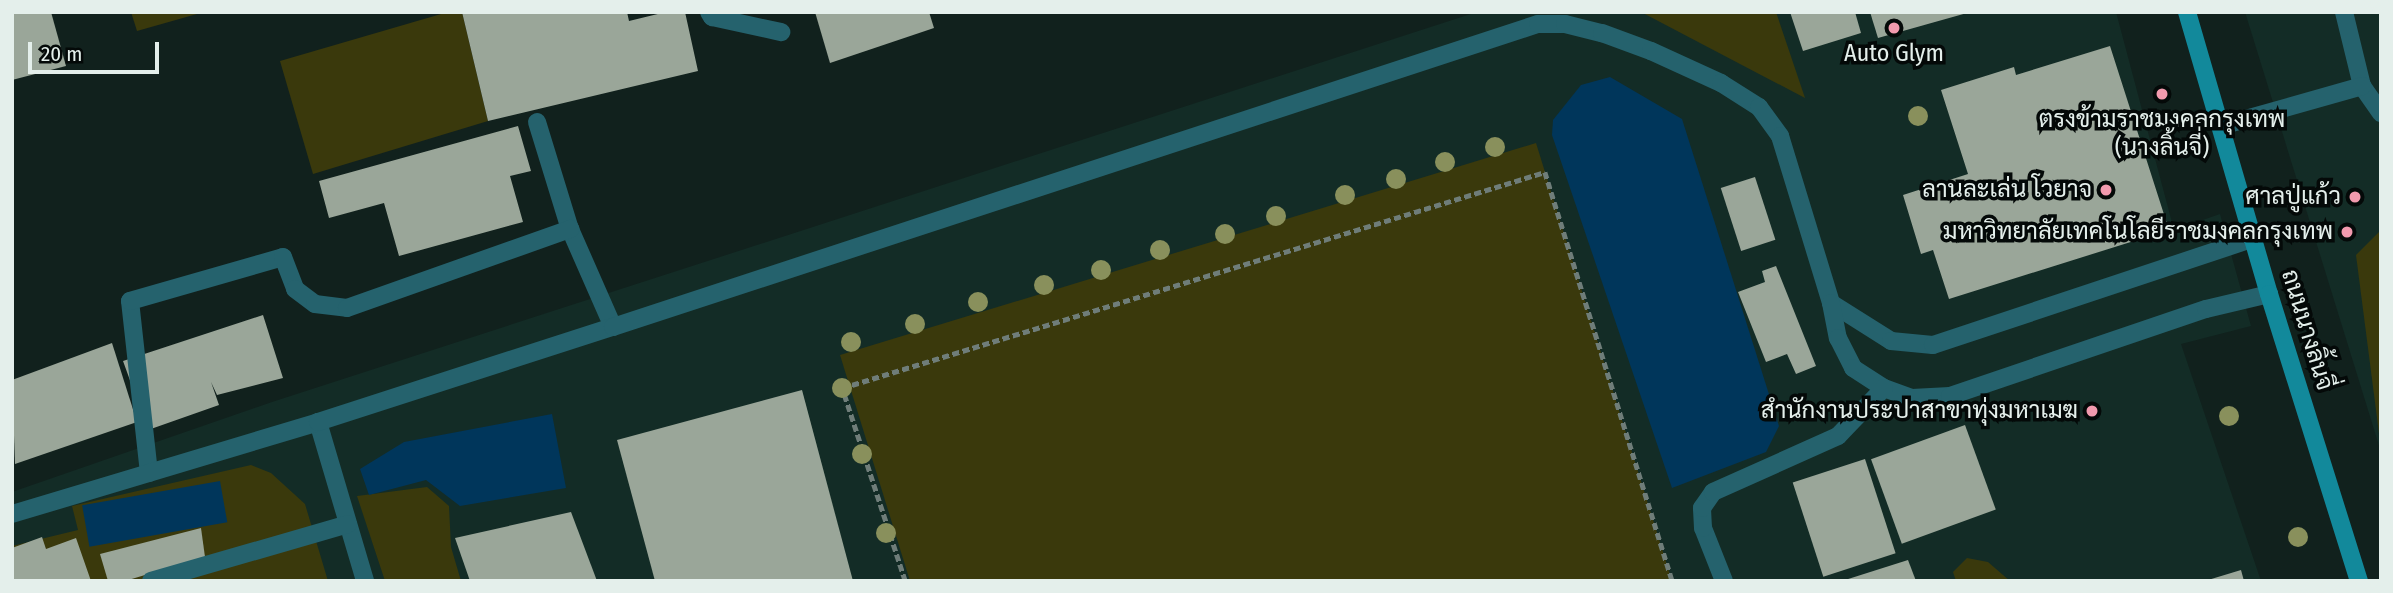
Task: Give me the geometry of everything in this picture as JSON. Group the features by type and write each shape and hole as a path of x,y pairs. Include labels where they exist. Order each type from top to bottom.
{"main road":[{"name":"ถนนนางลิ้นจี่","path":"2187,12 2269,294 2359,581"}],"lane":[{"path":"709,12 712,16 781,32"},
{"path":"2344,12 2362,86 2381,113"},
{"path":"12,514 318,422 1538,24 1565,24 1651,51 1721,83 1759,107 1780,136 1831,303 1838,338 1853,368 1884,388 1912,398 1950,396 2206,309 2269,294"},
{"path":"2221,126 2362,86"},
{"path":"537,122 570,229 613,327"},
{"path":"149,473 130,302 283,257 295,289 315,304 347,308 570,229"},
{"path":"1831,303 1891,341 1933,345 2254,238"},
{"path":"1724,581 1703,528 1702,508 1713,492 1838,436 1884,388"},
{"path":"318,422 365,581"},
{"path":"151,581 348,524"}],"path":[{"path":"905,581 842,388 1545,172 1671,581"}],"shaded area":[{"path":"131,12 204,12 137,31"},
{"path":"448,12 462,12 488,121 313,174 280,61"},
{"path":"1477,12 2116,12 2174,230 2220,214 2251,326 2181,344 2261,581 12,581 12,492 272,402"},
{"path":"1641,12 1776,12 1805,98"},
{"name":"มหาวิทยาลัยเทคโนโลยีราชมงคลกรุงเทพ","path":"2245,12 2381,12 2381,452"},
{"path":"1536,143 1672,581 910,581 840,355"},
{"path":"2381,230 2381,449 2356,255"},
{"path":"251,465 271,473 305,504 328,581 12,581 12,546 78,530 72,506"},
{"path":"427,487 449,506 451,547 461,581 385,581 357,496"},
{"path":"1967,558 1988,562 2010,581 1956,581 1953,572"}],"water":[{"path":"1610,77 1682,119 1779,426 1766,452 1672,488 1552,135 1553,120 1581,85"},
{"path":"552,414 566,488 460,506 426,480 369,495 360,469 404,442"},
{"path":"220,481 227,522 89,547 82,505"}],"building":[{"path":"12,12 51,12 66,66 12,80"},
{"path":"462,12 627,12 629,21 666,12 685,12 698,71 488,121"},
{"path":"815,12 929,12 934,28 830,63"},
{"path":"1790,12 1855,12 1861,33 1803,51"},
{"name":"Auto Glym","path":"1870,12 1966,12 1967,13 1878,38"},
{"path":"2110,46 2169,230 1949,299 1933,250 1921,254 1903,195 1968,174 1941,90 2014,67 2016,75"},
{"path":"518,126 531,171 510,176 523,222 399,256 384,203 329,218 319,181"},
{"path":"1755,177 1775,240 1741,251 1721,188"},
{"path":"1776,266 1816,366 1796,374 1787,354 1766,362 1738,292 1765,282 1762,271"},
{"path":"263,315 283,378 217,395 211,382 219,405 148,430 123,361"},
{"path":"112,343 137,422 15,464 12,380"},
{"path":"802,390 853,581 655,581 617,440"},
{"path":"1965,425 1996,510 1902,544 1871,459"},
{"path":"1865,459 1896,553 1823,577 1793,482"},
{"path":"571,512 597,581 470,581 455,538"},
{"path":"201,528 205,557 125,581 108,581 100,554"},
{"path":"42,537 46,549 76,538 91,581 12,581 12,548"},
{"path":"1908,560 1916,581 1845,581 1845,580"},
{"path":"2241,570 2244,581 2208,581 2208,580"}],"place":[{"name":"Auto Glym","path":"1894,28"},
{"name":"ตรงข้ามราชมงคลกรุงเทพ (นางลิ้นจี่)","path":"2162,94"},
{"name":"ลานละเล่น โวยาจ","path":"2106,190"},
{"name":"ศาลปู่แก้ว","path":"2355,197"},
{"name":"มหาวิทยาลัยเทคโนโลยีราชมงคลกรุงเทพ","path":"2347,232"},
{"name":"สำนักงานประปาสาขาทุ่งมหาเมฆ","path":"2092,411"}]}
